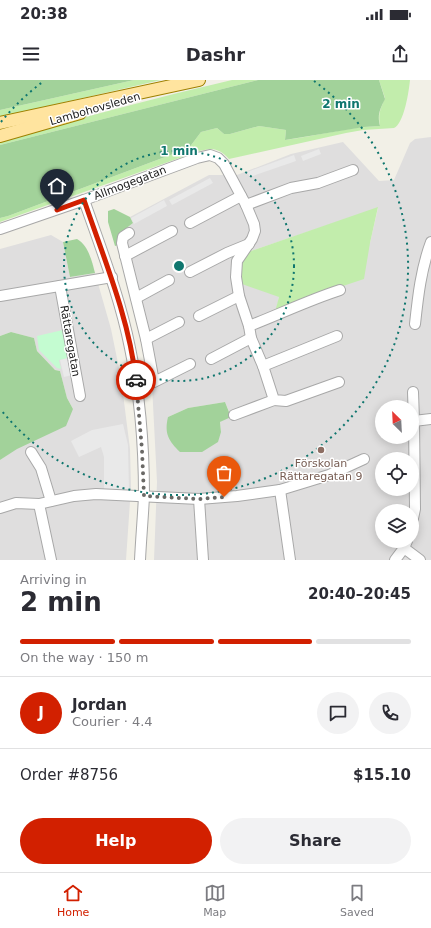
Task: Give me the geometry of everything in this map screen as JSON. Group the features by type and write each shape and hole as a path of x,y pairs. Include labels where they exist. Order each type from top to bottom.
{"main road":[{"name":"Lambohovsleden","path":"0,122 195,81"},
{"name":"Lambohovsleden","path":"0,136 195,81"}],"street":[{"name":"Allmogegatan","path":"0,229 197,158 210,155 218,158 224,164 254,224 255,231 249,244 237,262"},
{"path":"190,223 243,200 318,183 353,170"},
{"path":"84,200 112,277 127,334 135,373 144,496 140,560"},
{"path":"125,256 172,230"},
{"path":"129,233 122,240 146,339 154,382 190,364"},
{"path":"415,324 419,284 431,242"},
{"path":"190,272 226,253 249,244"},
{"path":"226,253 232,256 237,262 236,277 239,296 249,326 251,338 263,366 274,400"},
{"path":"0,296 112,277"},
{"path":"136,298 169,280"},
{"name":"Rättaregatan","path":"60,286 80,396"},
{"path":"249,326 303,305 316,298 340,290"},
{"path":"199,316 239,296"},
{"path":"146,339 179,322"},
{"path":"263,366 337,336"},
{"path":"212,359 251,338"},
{"path":"234,415 274,400 286,401 339,382"},
{"path":"414,392 414,400"},
{"path":"419,420 431,419"},
{"path":"414,444 415,504"},
{"path":"31,452 40,468 51,501"},
{"path":"0,508 16,503 39,504 74,496 96,494 199,499 237,496 280,490 329,475 364,459"},
{"path":"280,490 290,560"},
{"path":"199,499 203,560"},
{"path":"39,504 51,560"},
{"path":"395,560 402,548"},
{"path":"409,548 420,560"}],"shaded area":[{"path":"431,137 431,560 154,560 157,482 152,385 117,238 133,223 130,217 209,175 237,175 291,154 343,142 379,181 394,180 410,143 415,139","holes":["378,208 370,243 276,312 279,297 248,252","225,402 231,416 220,422 221,432 168,417 188,408"]},
{"path":"319,149 321,154 303,161 301,156"},
{"path":"294,155 296,161 250,177 247,172"},
{"path":"210,178 213,183 172,205 169,200"},
{"path":"164,200 167,206 134,224 131,218"},
{"path":"51,235 63,242 70,277 95,273 111,329 121,378 130,449 131,487 126,560 0,560 0,460 73,409 67,398 60,371 55,370 37,351 34,338 11,332 0,336 0,249"},
{"path":"68,358 72,375 64,377 60,360"},
{"path":"123,424 128,445 129,491 104,490 104,457 101,447 79,457 71,441 92,430"}],"green space":[{"path":"0,80 134,80 0,110"},
{"path":"134,80 161,80 0,117 0,110"},
{"path":"232,80 258,80 0,145 0,141 145,101"},
{"path":"258,80 379,80 385,99 380,112 380,126 364,127 285,140 286,130 259,126 230,134 224,134 217,128 201,132 189,148 0,218 0,145"},
{"path":"379,80 410,80 407,99 401,120 394,128 363,130 346,133 229,159 216,150 208,149 199,151 0,222 0,218 189,148 201,132 217,128 224,134 230,134 259,126 286,130 285,140 356,128 380,126 380,112 385,98"},
{"path":"378,207 364,279 310,297 275,312 279,297 242,284 240,265 248,252"},
{"path":"114,209 130,217 133,223 117,237 118,245 115,246 108,222 108,211"},
{"path":"77,239 87,249 95,273 70,277 63,242"},
{"path":"63,330 69,358 59,360 61,369 57,368 39,350 37,336"},
{"path":"11,332 34,338 37,351 55,370 60,371 67,398 73,409 66,426 17,449 0,460 0,336"},
{"path":"225,402 231,417 220,422 221,432 218,442 202,452 180,452 170,441 167,433 168,417 188,408"}],"way so far":[{"path":"136,380 143,462 144,496 199,499 224,497"}],"place":[{"name":"Förskolan Rättaregatan 9","path":"321,450"}],"route":[{"path":"57,210 84,200 112,277 124,321 136,380"}]}
